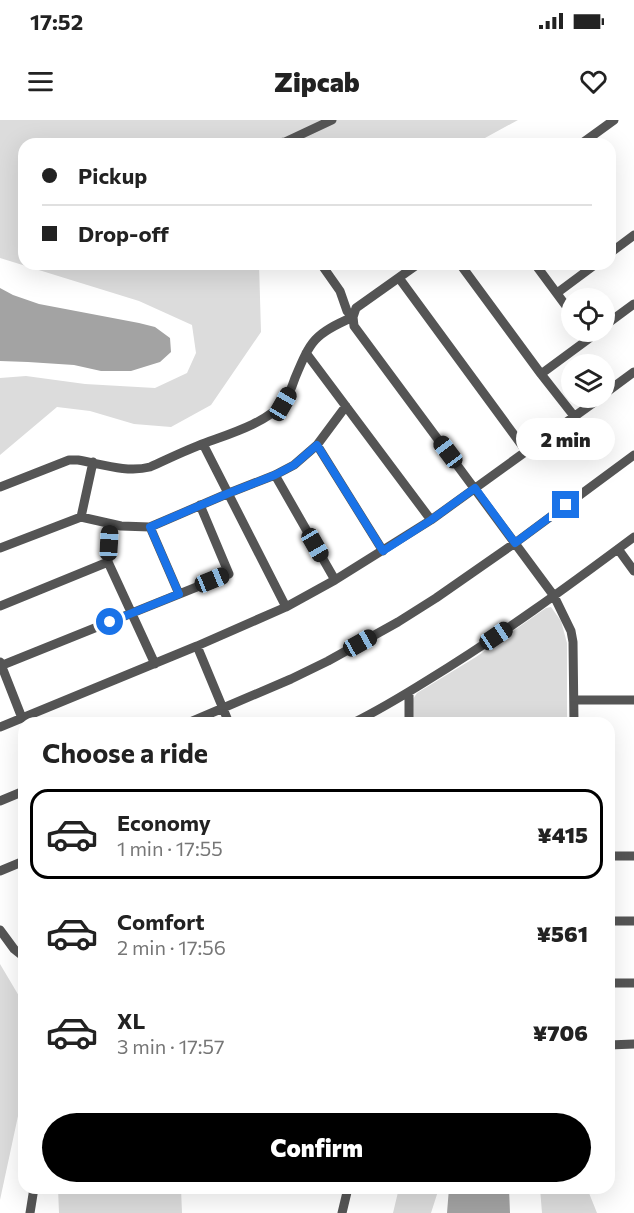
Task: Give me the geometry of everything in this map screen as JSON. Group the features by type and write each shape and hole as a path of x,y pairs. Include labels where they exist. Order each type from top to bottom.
{"street":[{"path":"294,138 332,120"},
{"path":"589,138 614,120"},
{"path":"616,248 634,235"},
{"path":"325,270 340,291 347,311 353,317"},
{"path":"410,270 356,308 353,317 354,326 554,596 571,631 573,642 574,717"},
{"path":"464,270 574,416"},
{"path":"540,270 561,299"},
{"path":"557,293 588,270"},
{"path":"399,278 526,451"},
{"path":"615,318 634,304"},
{"path":"0,487 69,460 131,469 150,467 265,418 283,404 306,352 318,336 353,317"},
{"path":"541,374 578,342"},
{"path":"306,352 431,520"},
{"path":"615,386 634,372"},
{"path":"0,548 81,517 121,526 150,527 294,465 317,445 346,406"},
{"path":"24,717 286,607 335,580 431,520 586,408"},
{"path":"203,444 286,607"},
{"path":"317,445 383,551"},
{"path":"203,717 328,661 398,622 515,543 634,455"},
{"path":"81,517 93,462"},
{"path":"275,475 335,580"},
{"path":"22,717 0,665 229,574 200,505"},
{"path":"110,524 108,562 155,664"},
{"path":"150,527 179,594"},
{"path":"365,717 468,655 634,537"},
{"path":"618,549 634,571"},
{"path":"0,606 108,562"},
{"path":"197,646 226,717"},
{"path":"409,692 410,717"},
{"path":"574,700 634,700"},
{"path":"0,727 18,720"},
{"path":"0,801 18,794"},
{"path":"615,856 634,856"},
{"path":"0,871 18,864"},
{"path":"615,921 634,921"},
{"path":"0,930 18,952"},
{"path":"615,983 634,983"},
{"path":"615,1045 634,1044"},
{"path":"30,1213 32,1194"},
{"path":"342,1213 347,1194"}],"shaded area":[{"path":"0,120 518,120 485,138 18,138 18,264 0,258"},
{"path":"39,270 259,270 261,332 211,405 171,427 134,424 90,411 57,407 0,455 0,378 26,376 85,384 155,388 187,373 196,353 192,325 139,301"},
{"path":"0,288 39,304 155,327 170,338 171,352 160,362 131,371 101,371 74,365 0,361"},
{"path":"551,607 561,621 567,643 567,717 413,717 413,699 417,693 476,657 546,608"},
{"path":"0,964 18,994 18,1116 0,1200"},
{"path":"58,1194 181,1194 182,1213 59,1213"},
{"path":"398,1194 437,1194 431,1213 393,1213"},
{"path":"449,1194 509,1194 510,1213 447,1213"},
{"path":"540,1194 589,1194 597,1213 542,1213"}],"route":[{"path":"110,622 179,594 150,527 275,475 294,465 317,445 383,551 475,488 515,543 566,505"}]}
